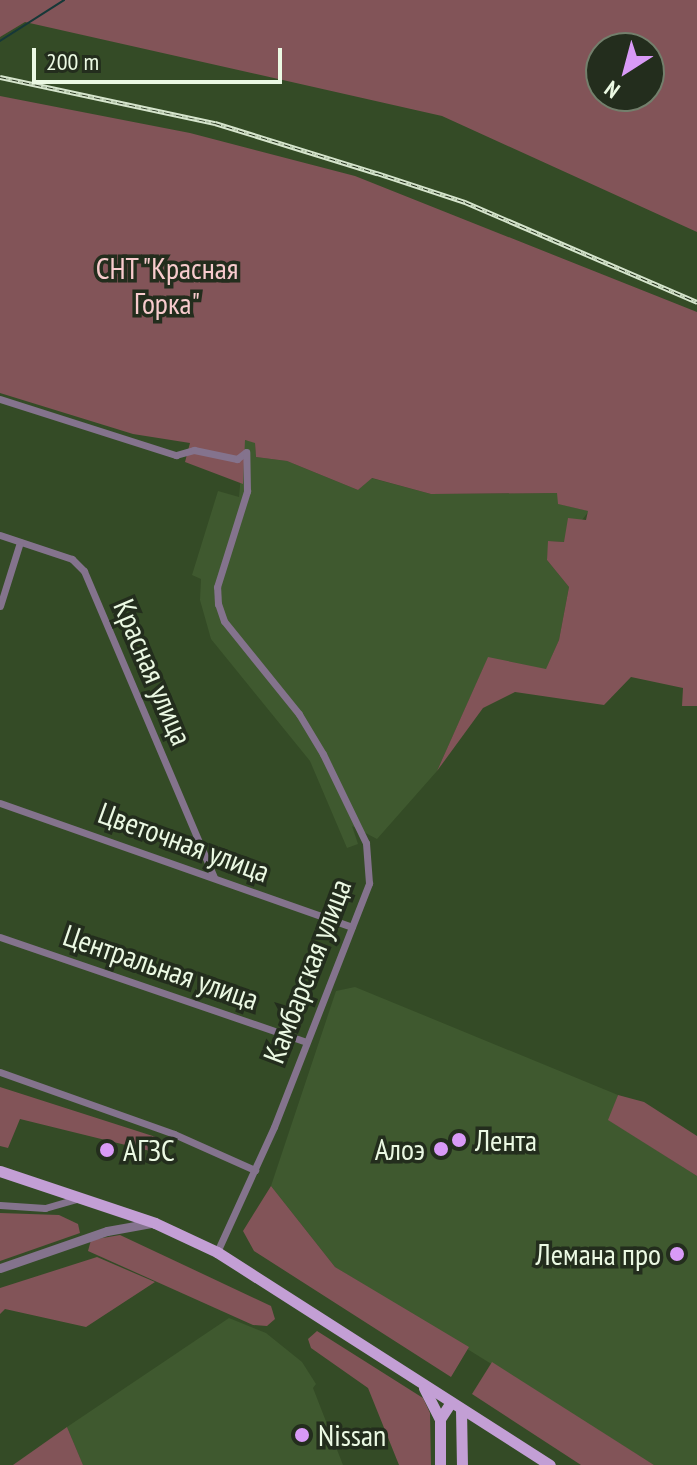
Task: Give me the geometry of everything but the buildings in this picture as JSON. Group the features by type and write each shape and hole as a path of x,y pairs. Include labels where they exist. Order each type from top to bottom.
{"main road":[{"path":"0,1171 155,1223 217,1252 550,1465"},
{"path":"419,1382 440,1419 440,1465"},
{"path":"440,1419 456,1405"},
{"path":"456,1405 462,1465"}],"street":[{"name":"Камбарская улица","path":"0,399 176,455 194,450 237,459 246,452 247,491 217,587 218,604 224,621 299,714 366,843 369,883 255,1170 217,1252"},
{"name":"Красная улица","path":"0,535 72,559 84,571 214,877"},
{"path":"0,606 20,542"},
{"name":"Цветочная улица","path":"0,803 352,927"},
{"name":"Центральная улица","path":"0,937 306,1042"},
{"path":"0,1072 174,1134 255,1170"},
{"path":"0,1205 45,1208 82,1197"},
{"path":"0,1268 107,1231 155,1223"}],"shaded area":[{"path":"244,440 255,442 256,457 287,461 358,490 371,478 431,494 558,493 559,504 589,511 565,542 549,541 547,560 569,587 559,640 546,670 488,658 437,771 377,839 352,826 358,844 347,848 310,761 211,639 200,600 201,579 192,575 218,491 239,497"},
{"path":"355,987 618,1095 609,1120 697,1176 697,1465 654,1465 335,1267 271,1186 336,991"},
{"path":"229,1318 266,1333 302,1362 316,1384 313,1388 343,1465 83,1465 67,1427"}],"green space":[{"path":"0,0 697,0 697,232 442,116 25,22 0,37"},
{"name":"СНТ \"Красная Горка\"","path":"0,96 190,133 355,176 697,312 697,706 682,706 683,688 631,677 604,705 515,692 483,708 437,771 488,657 546,669 559,640 569,587 547,560 548,541 564,542 568,518 586,520 588,511 558,504 557,493 431,494 372,478 358,490 287,461 256,457 255,443 245,440 243,484 185,462 190,443 133,434 0,393"},
{"path":"0,1087 159,1138 163,1146 159,1152 150,1151 20,1119 8,1148 0,1146"},
{"path":"618,1095 644,1102 697,1136 697,1176 608,1120"},
{"path":"271,1186 335,1267 469,1347 451,1377 254,1251 243,1231"},
{"path":"0,1213 59,1215 78,1224 80,1233 0,1261"},
{"path":"120,1235 271,1306 275,1319 267,1326 253,1325 88,1251 91,1240"},
{"path":"97,1257 155,1282 86,1327 5,1309 0,1314 0,1288"},
{"path":"317,1331 423,1398 430,1413 431,1465 399,1465 368,1388 311,1348 308,1339"},
{"path":"492,1362 654,1465 581,1465 472,1394"},
{"path":"67,1427 83,1465 13,1465"}],"waterway":[{"path":"0,41 64,0"}],"railway":[{"path":"0,77 215,123 377,173 465,202 697,302"}],"place":[{"name":"Лента","path":"459,1140"},
{"name":"Алоэ","path":"441,1149"},
{"name":"АГЗС","path":"107,1150"},
{"name":"Лемана про","path":"677,1254"},
{"name":"Nissan","path":"302,1435"}]}
